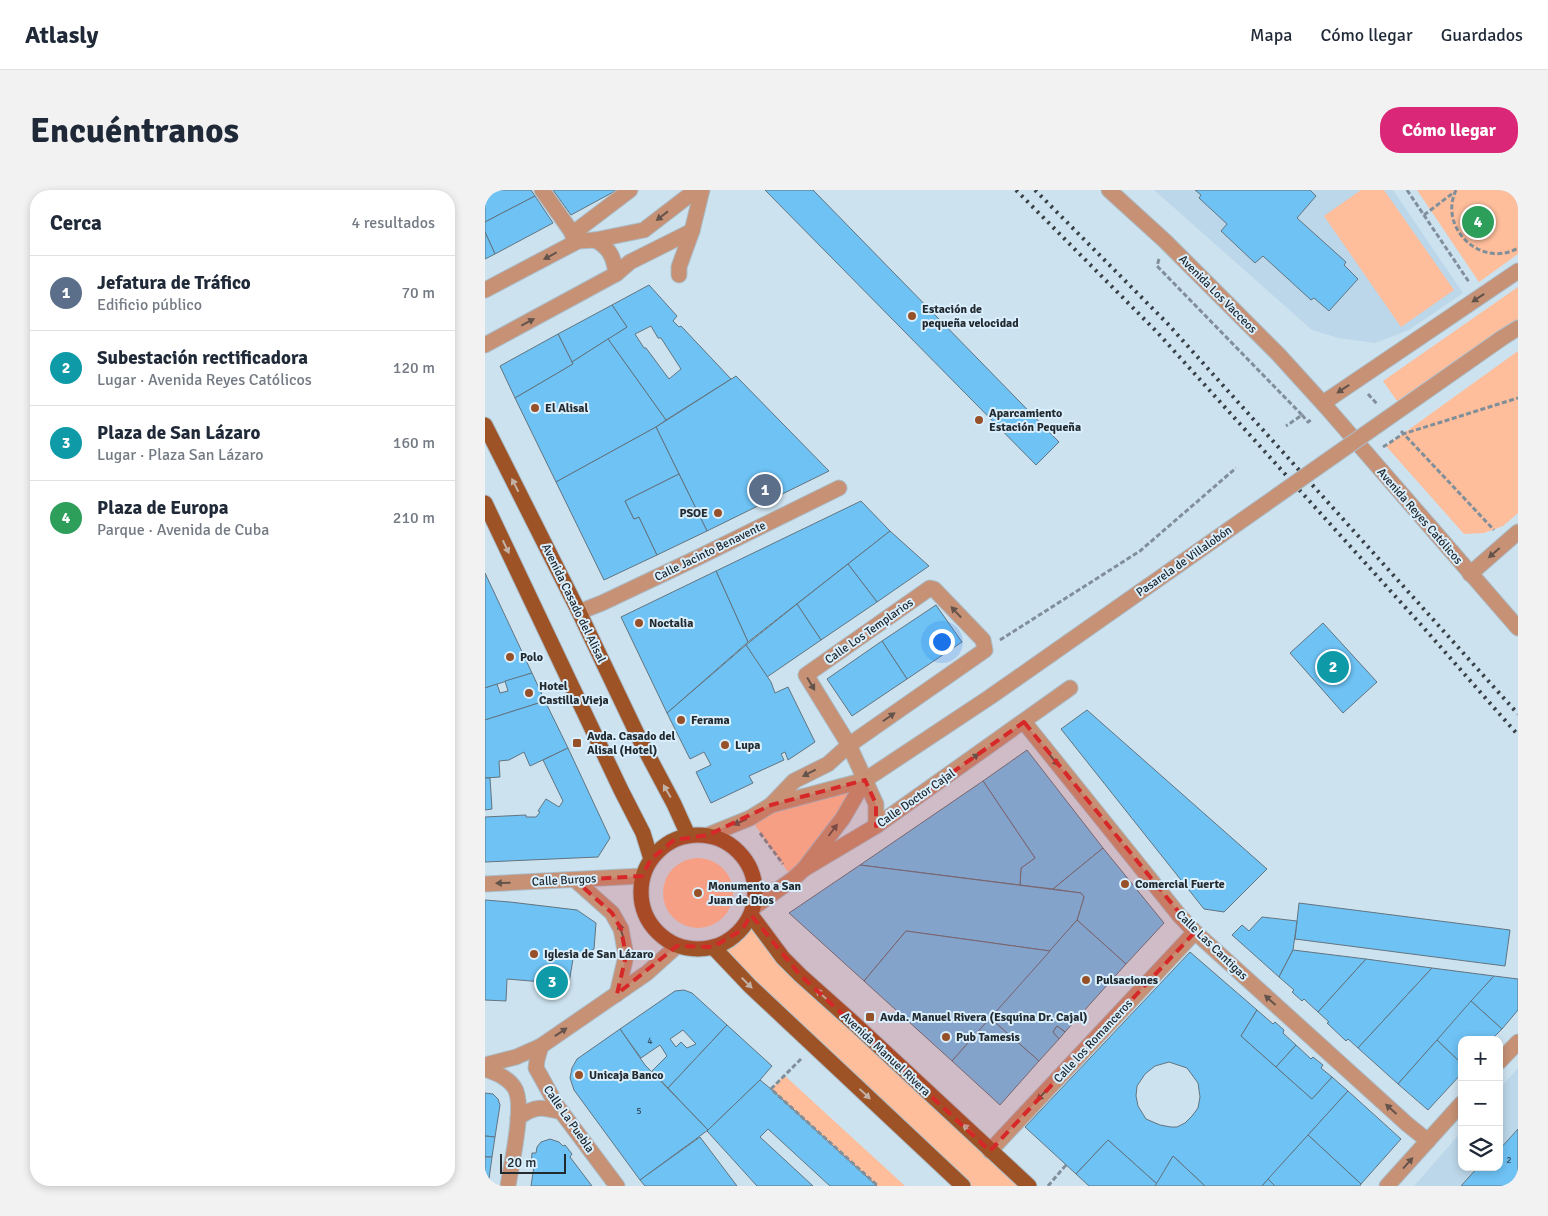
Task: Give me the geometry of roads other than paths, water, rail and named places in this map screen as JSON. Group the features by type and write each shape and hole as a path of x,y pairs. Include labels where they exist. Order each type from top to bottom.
{"main road":[{"name":"Avenida Casado del Alisal","path":"485,425 579,612 640,740 689,835"},
{"path":"485,503 595,737 643,833 651,859"},
{"path":"689,835 708,835 723,840 736,849 747,861 753,876 755,891 752,911 741,930 729,940 713,948 695,949 677,946 662,937 650,925 643,910 640,893 643,876 651,859 661,848 674,840 689,835"},
{"name":"Avenida Manuel Rivera","path":"752,911 783,958 800,975 1029,1186"},
{"path":"713,948 750,986 963,1186"}],"street":[{"path":"541,190 575,238 595,240 644,230 696,190"},
{"path":"485,290 575,238 630,190"},
{"path":"679,275 679,266 692,231 702,190"},
{"name":"Avenida Los Vacceos","path":"1109,190 1165,241 1273,348 1323,403"},
{"path":"485,345 616,274 630,262 692,231"},
{"path":"595,240 603,244 615,260 616,274"},
{"path":"1323,403 1518,271"},
{"name":"Pasarela de Villalobón","path":"865,780 990,697 1518,328"},
{"name":"Avenida Reyes Católicos","path":"1323,403 1518,628"},
{"name":"Calle Jacinto Benavente","path":"579,612 731,542 839,488"},
{"path":"1470,574 1518,532"},
{"name":"Calle Los Templarios","path":"930,588 934,589 983,640 985,650 849,745 806,675 930,588"},
{"name":"Calle Doctor Cajal","path":"752,911 799,874 876,826 1070,688"},
{"name":"Calle Las Cantigas","path":"1024,722 1179,915 1195,932 1407,1124 1429,1141"},
{"path":"708,835 750,818 771,805 794,781 827,764 849,745 876,804 876,826"},
{"path":"771,805 865,780"},
{"name":"Calle Doctor Cajal","path":"799,874 843,818 865,780"},
{"name":"Calle Burgos","path":"485,884 643,876"},
{"path":"575,880 612,913 621,929 626,956 617,994"},
{"name":"Calle los Romanceros","path":"990,1150 1195,932"},
{"path":"485,1067 541,1046 647,973 677,946"},
{"path":"1503,1058 1518,1042"},
{"name":"Calle La Puebla","path":"541,1046 537,1060 539,1075 562,1112 617,1186"},
{"path":"485,1067 505,1078 515,1088 519,1099 508,1186"},
{"path":"518,1118 527,1111 538,1108 562,1112"},
{"path":"1387,1186 1458,1108"}],"railway":[{"path":"1016,190 1157,332 1518,735"},
{"path":"1035,190 1167,323 1518,714"}],"place":[{"name":"Plaza de Europa","path":"1478,222"},
{"name":"Estación de pequeña velocidad","path":"912,316"},
{"name":"El Alisal","path":"535,408"},
{"name":"Aparcamiento Estación Pequeña","path":"979,420"},
{"name":"Jefatura de Tráfico","path":"765,490"},
{"name":"PSOE","path":"718,513"},
{"name":"Noctalia","path":"639,623"},
{"name":"Polo","path":"510,657"},
{"name":"Subestación rectificadora","path":"1333,667"},
{"name":"Hotel Castilla Vieja","path":"529,693"},
{"name":"Ferama","path":"681,720"},
{"name":"Avda. Casado del Alisal (Hotel)","path":"577,743"},
{"name":"Lupa","path":"725,745"},
{"name":"Comercial Fuerte","path":"1125,884"},
{"name":"Monumento a San Juan de Dios","path":"698,893"},
{"name":"Iglesia de San Lázaro","path":"534,954"},
{"name":"Pulsaciones","path":"1086,980"},
{"name":"Plaza de San Lázaro","path":"552,982"},
{"name":"Avda. Manuel Rivera (Esquina Dr. Cajal)","path":"870,1017"},
{"name":"Pub Tamesis","path":"946,1037"},
{"name":"Unicaja Banco","path":"579,1075"}]}
